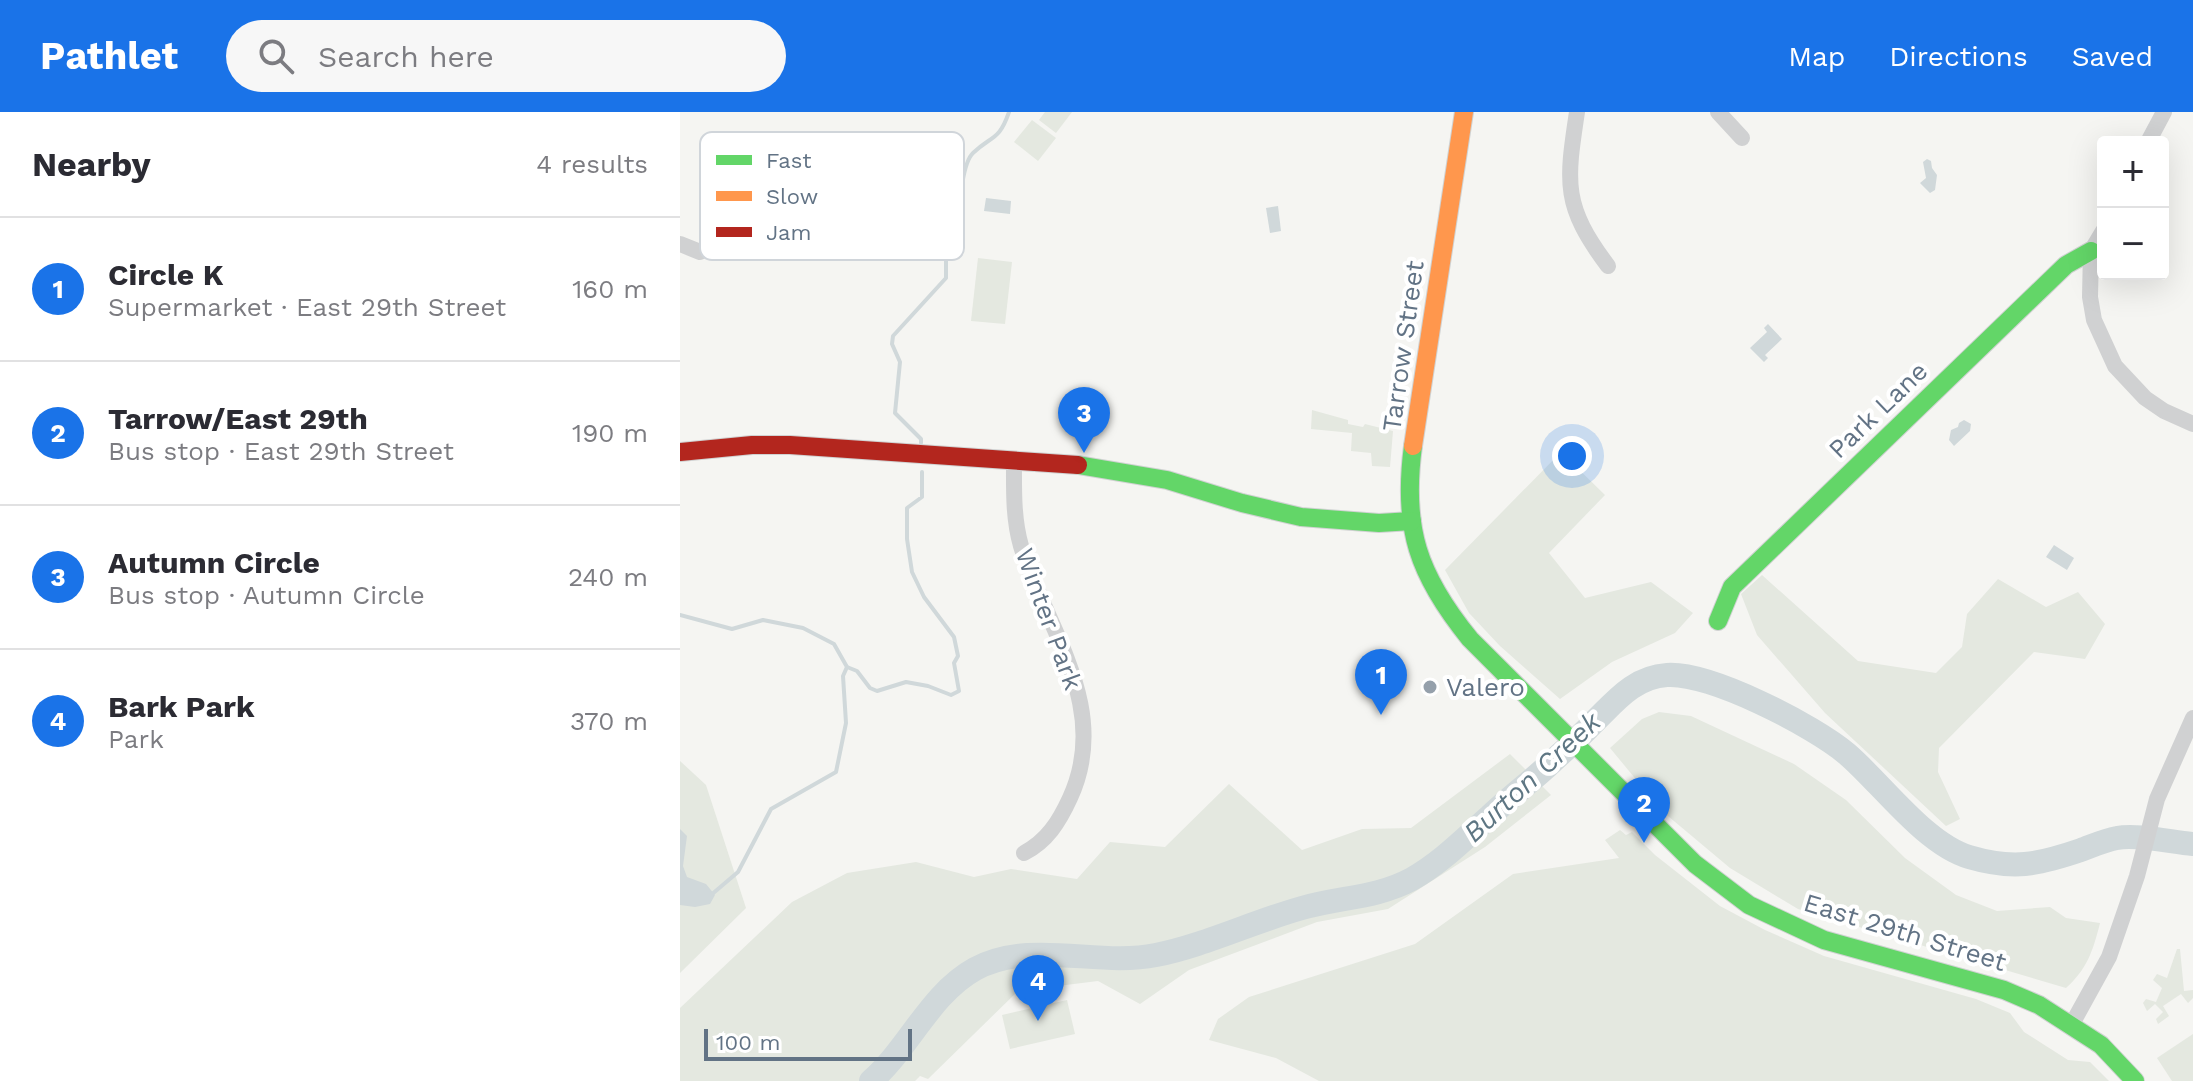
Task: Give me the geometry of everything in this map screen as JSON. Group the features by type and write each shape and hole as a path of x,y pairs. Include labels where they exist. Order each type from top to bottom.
{"main road":[{"name":"Tarrow Street","path":"1431,585 1416,545 1411,474 1464,112"},
{"name":"Park Lane","path":"1718,621 1732,587 2066,265 2091,251"},
{"path":"680,452 752,445 790,445 1069,464 1140,475 1301,517 1379,523 1412,521"},
{"name":"East 29th Street","path":"1431,585 1470,639 1695,864 1749,905 1824,940 2004,990 2039,1005 2101,1045 2135,1081"}],"street":[{"path":"1577,112 1569,183 1574,210 1585,236 1608,266"},
{"path":"1718,112 1742,138"},
{"path":"2151,136 2164,112"},
{"path":"2097,241 2091,251 2090,297 2094,320 2115,366 2145,398 2193,424"},
{"path":"680,244 700,252"},
{"name":"Winter Park","path":"1014,461 1015,521 1021,546 1070,662 1079,692 1082,720 1082,752 1077,784 1064,811 1042,843 1024,853"},
{"path":"2072,1024 2109,957 2137,876 2157,799 2193,718"}],"shaded area":[{"path":"1045,112 1072,112 1056,133 1039,120"},
{"path":"1032,120 1056,138 1038,161 1014,142"},
{"path":"1927,159 1937,175 1935,190 1930,193 1920,183 1926,178 1923,162"},
{"path":"986,198 1011,201 1010,214 984,211"},
{"path":"1278,206 1281,231 1270,233 1266,208"},
{"path":"978,258 1012,262 1005,324 971,321"},
{"path":"1768,324 1782,339 1765,355 1768,358 1764,362 1750,348 1767,332 1764,328"},
{"path":"1312,410 1348,420 1348,424 1363,427 1365,424 1393,431 1390,467 1372,466 1371,453 1351,451 1352,433 1311,429"},
{"path":"1964,420 1971,424 1970,431 1954,446 1949,440 1951,430"},
{"path":"1561,452 1605,495 1549,553 1585,598 1651,582 1693,613 1675,633 1612,662 1560,699 1500,646 1469,613 1445,570"},
{"path":"2054,545 2074,558 2067,570 2046,557"},
{"path":"1762,575 1858,661 1936,673 1962,647 1967,614 1998,579 2046,607 2078,592 2105,624 2085,659 2034,652 1939,748 1938,772 1960,819 1946,826 1825,713 1757,635 1741,594"},
{"path":"1659,712 1691,716 1794,764 1846,800 1905,858 1956,895 1997,911 2050,907 2066,918 2100,923 2084,966 2066,988 1798,909 1730,868 1662,811 1610,748 1642,719"},
{"path":"1510,754 1551,795 1485,847 1388,909 1317,922 1189,970 1140,1004 1098,981 1018,991 928,1079 920,1076 915,1081 680,1081 680,1008 792,902 847,873 916,862 974,877 1011,869 1077,879 1110,842 1165,847 1229,784 1302,850 1362,829 1411,828"},
{"path":"680,761 706,785 746,908 680,973"},
{"path":"680,829 687,836 683,866 687,877 706,884 715,895 710,904 695,907 680,905"},
{"path":"1620,830 1626,835 1632,832 1655,855 1720,906 1765,930 1824,956 1976,999 2010,1013 2024,1032 2068,1060 2090,1062 2109,1081 1319,1081 1276,1058 1209,1040 1218,1019 1249,997 1415,944 1513,874 1619,858 1605,840"},
{"path":"2177,949 2180,949 2184,991 2193,990 2193,998 2188,1003 2181,994 2163,1006 2169,1016 2158,1024 2156,1019 2163,1012 2155,1004 2147,1011 2143,1003 2146,999 2156,1002 2162,988 2153,980 2157,974 2167,978"},
{"path":"1067,1000 1075,1034 1010,1049 1002,1015"},
{"path":"2193,1034 2193,1081 2172,1081 2157,1058"}],"waterway":[{"path":"964,176 973,153 998,133 1009,112"},
{"path":"921,443 921,439 895,413 900,362 892,344 893,336 946,278 946,260"},
{"path":"680,615 732,629 763,620 803,628 834,644 847,667 857,671 870,688 877,691 906,682 951,695 959,691 954,637 924,597 912,572 907,539 907,508 922,497 922,472"},
{"path":"711,895 738,872 771,809 836,772 846,723 843,676 847,667"},
{"name":"Burton Creek","path":"871,1081 885,1068 945,992 975,969 996,960 1041,955 1111,958 1156,955 1192,946 1302,908 1372,894 1412,879 1453,849 1625,692 1655,677 1686,676 1709,682 1761,703 1811,729 1847,754 1936,840 1969,857 1999,864 2025,864 2125,837 2193,844"}],"traffic: fast":[{"path":"1718,621 1732,587 2066,265 2091,251"},
{"path":"1413,446 1410,475 1412,526 1426,571 1452,616 1470,639 1695,864 1749,905 1824,940 2004,990 2039,1005 2101,1045 2135,1081"},
{"path":"1078,465 1167,480 1301,517 1379,523 1412,521"}],"traffic: slow":[{"path":"1413,446 1464,112"}],"traffic: jam":[{"path":"680,452 752,445 790,445 1078,465"}],"place":[{"name":"Autumn Circle","path":"1084,453"},
{"name":"Valero","path":"1430,687"},
{"name":"Circle K","path":"1381,715"},
{"name":"Tarrow/East 29th","path":"1644,843"},
{"name":"Bark Park","path":"1038,1021"}]}
